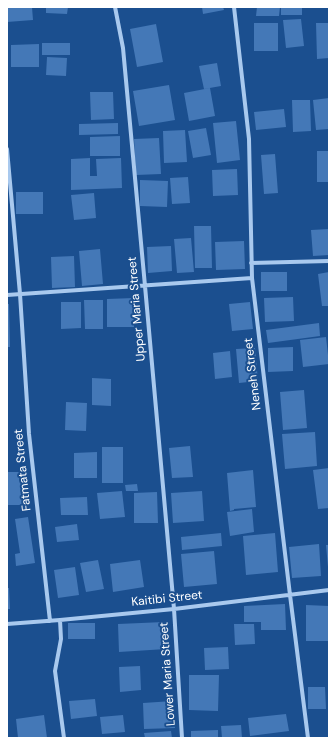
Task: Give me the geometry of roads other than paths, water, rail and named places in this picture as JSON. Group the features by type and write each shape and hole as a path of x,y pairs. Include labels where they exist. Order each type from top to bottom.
{"street":[{"name":"Upper Maria Street","path":"115,7 123,48 174,609"},
{"name":"Neneh Street","path":"234,7 249,139 252,278 308,738"},
{"name":"Fatmata Street","path":"7,149 20,294 29,434 50,621"},
{"path":"251,263 329,261"},
{"path":"7,295 252,278"},
{"name":"Kaitibi Street","path":"7,624 174,609 329,590"},
{"name":"Lower Maria Street","path":"174,609 182,738"},
{"path":"60,620 61,639 55,671 64,738"}]}
